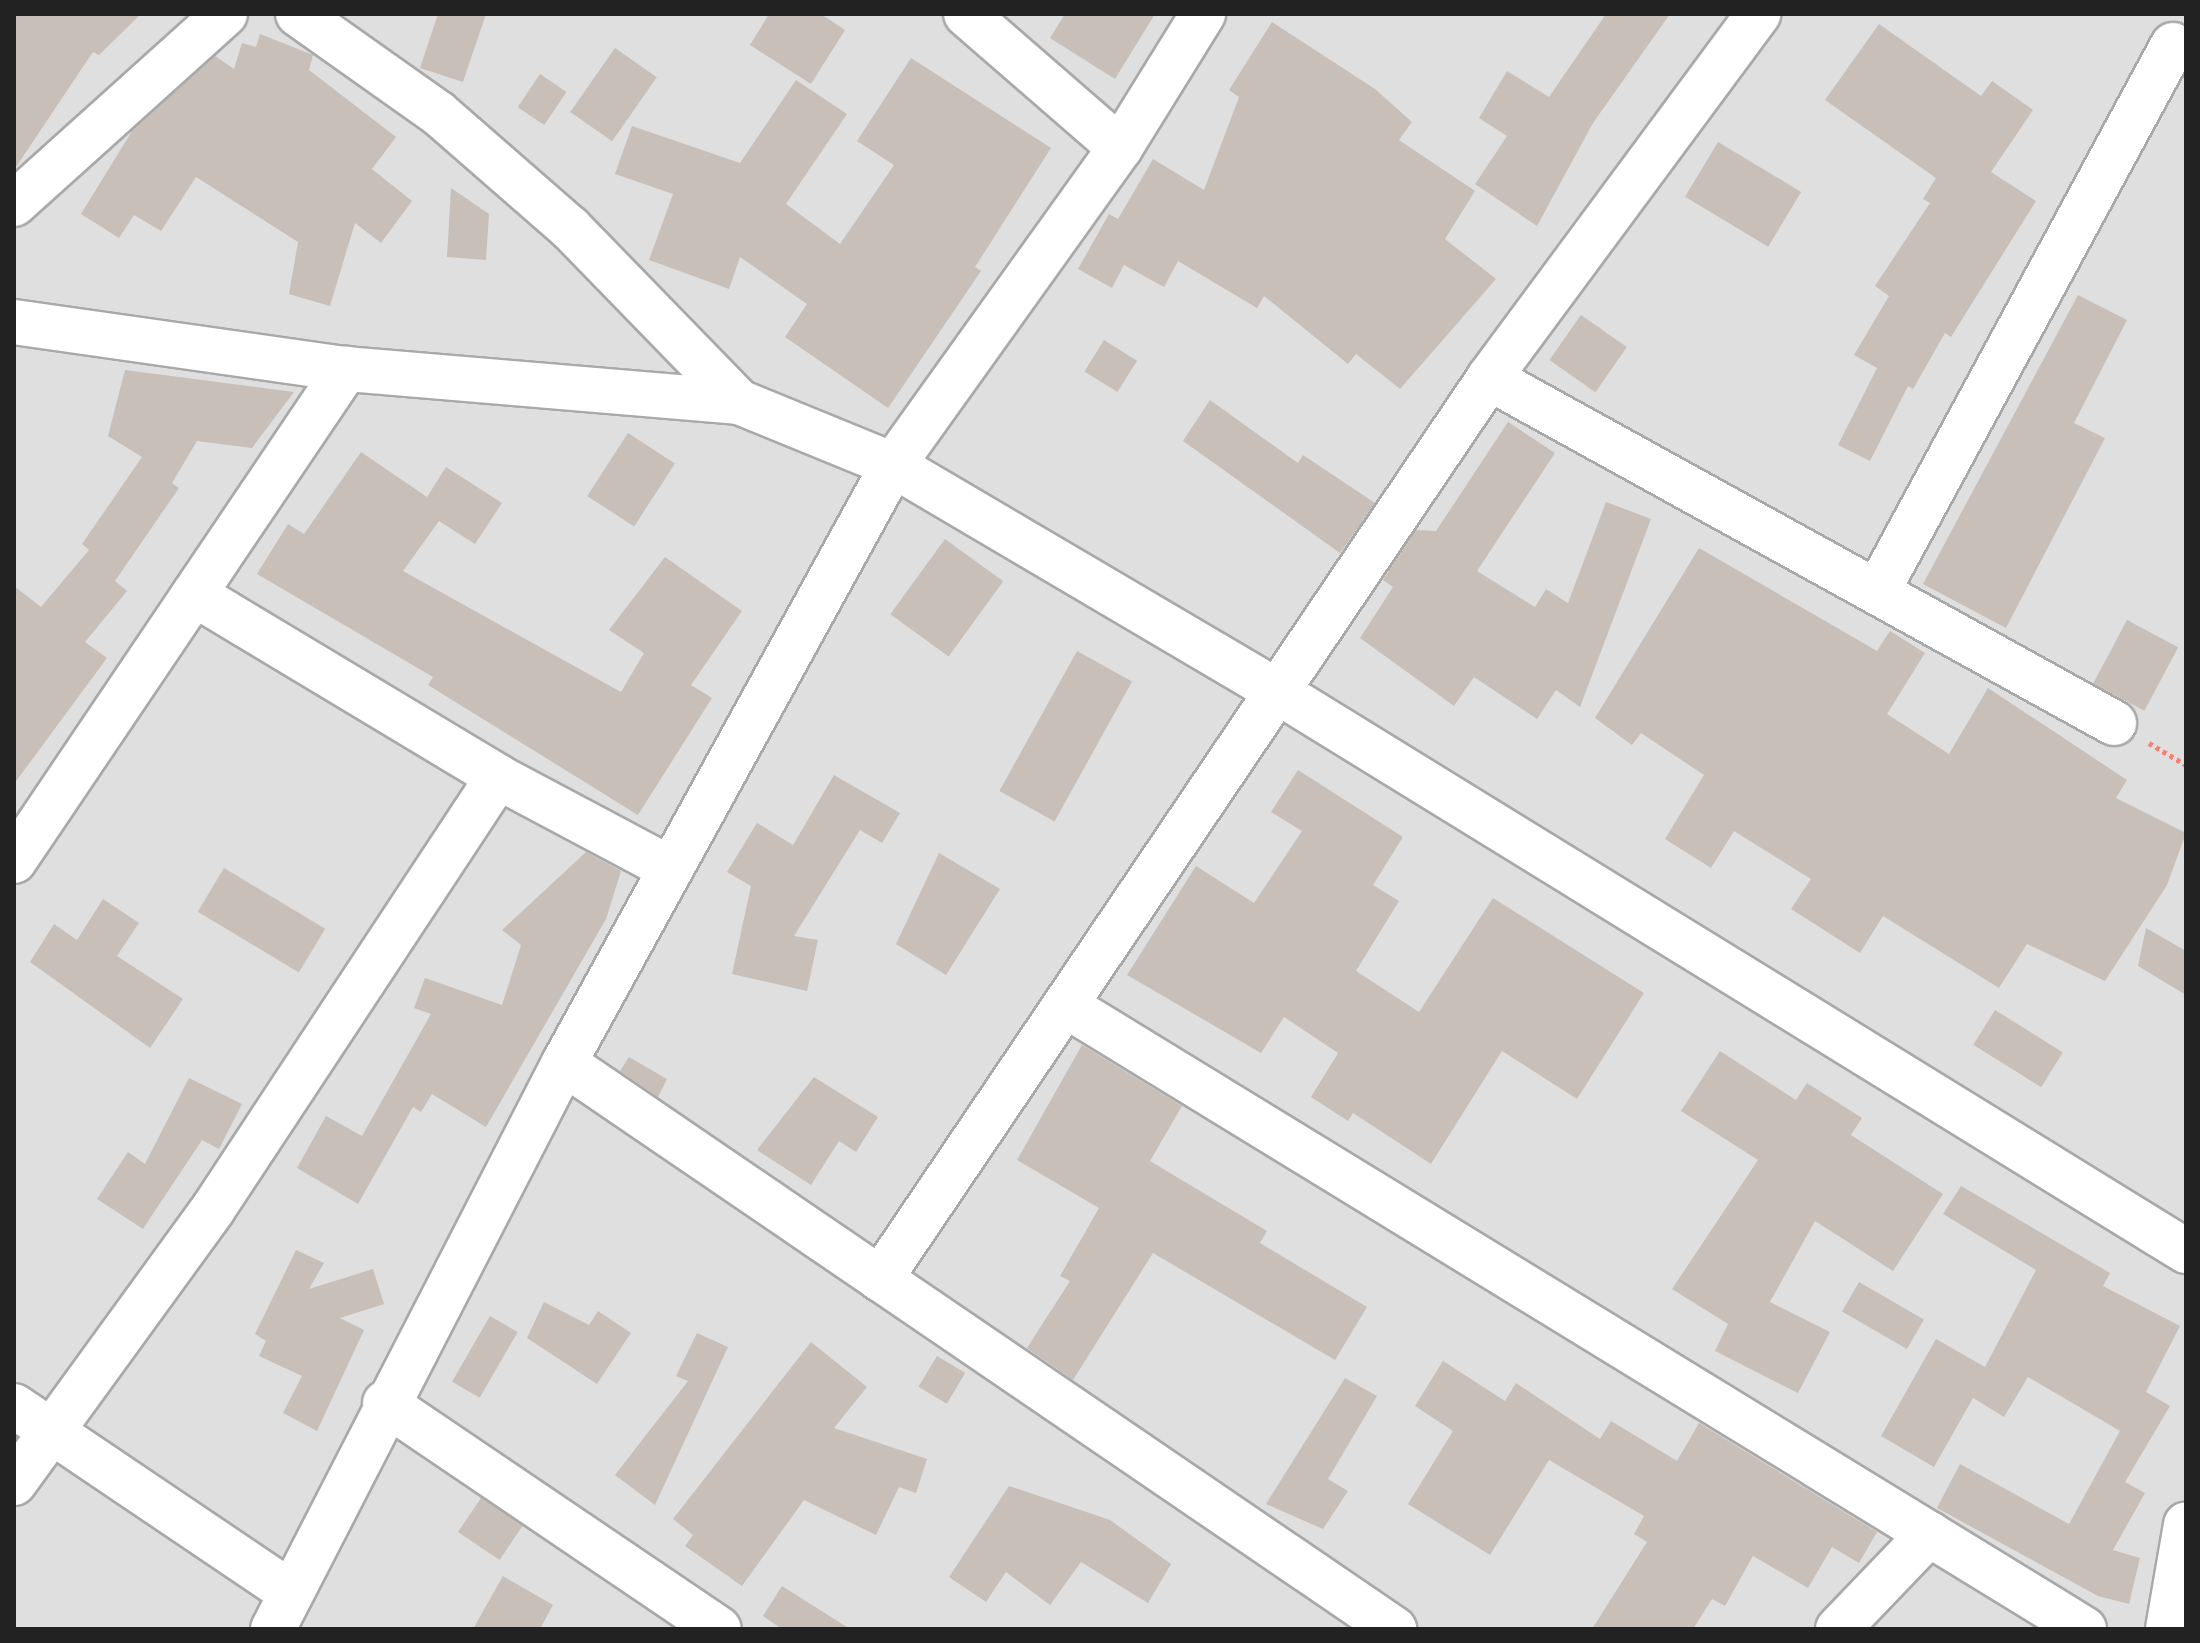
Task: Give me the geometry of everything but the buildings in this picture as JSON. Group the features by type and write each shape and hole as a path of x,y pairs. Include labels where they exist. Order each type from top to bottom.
{"street":[{"path":"14,204 225,14"},
{"path":"298,14 438,113 570,228 739,402"},
{"path":"966,14 1120,148"},
{"path":"14,1406 282,1610 385,1403 564,1063 893,465 1120,148 1203,14"},
{"path":"880,1279 1070,1008 1275,690 1489,378 1758,14"},
{"path":"1877,592 2173,45"},
{"path":"14,322 346,369 739,402 893,465 1275,690 2186,1251"},
{"path":"14,861 346,369"},
{"path":"1489,378 2114,723"},
{"path":"194,594 498,777 669,868"},
{"path":"14,1483 231,1183 498,777"},
{"path":"1070,1008 2084,1629"},
{"path":"564,1063 1394,1629"},
{"path":"385,1403 719,1629"},
{"path":"2168,1629 2186,1525"},
{"path":"1838,1629 1929,1534"}],"shaded area":[{"path":"14,14 2186,14 2186,1629 14,1629"}]}
